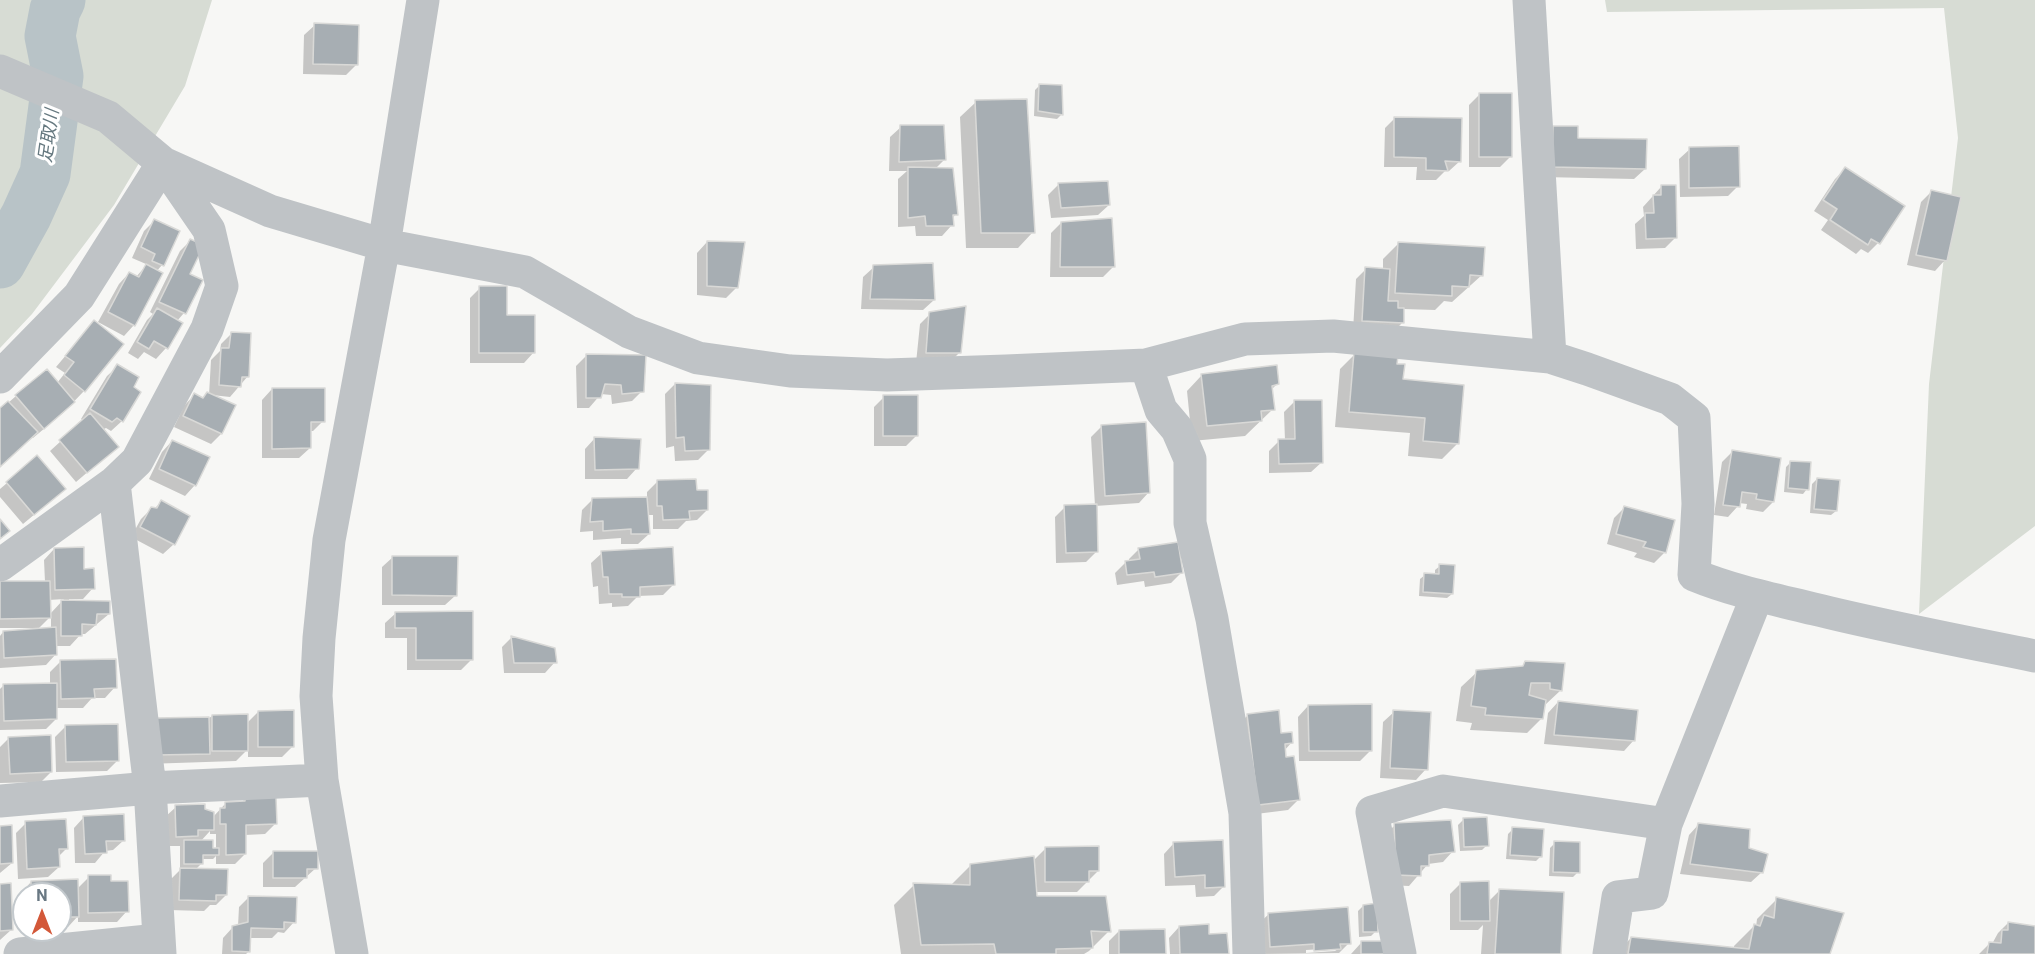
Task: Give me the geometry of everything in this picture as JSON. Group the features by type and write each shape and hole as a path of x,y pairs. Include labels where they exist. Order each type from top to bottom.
{"street":[{"path":"352,954 322,780 316,696 329,540 384,245 423,0"},
{"path":"1529,0 1550,357"},
{"path":"0,565 114,483 137,461 207,329 222,286 209,230 163,163 108,117 9,74"},
{"path":"163,163 270,211 384,245 525,272 629,332 698,358 790,371 887,375 1146,365 1245,339 1333,336 1550,357 1670,399 1694,418 1698,504 1695,575 1723,587 1757,596 1868,622 2035,656"},
{"path":"0,377 79,296 163,163"},
{"path":"1146,365 1161,410 1177,429 1190,459 1190,523 1212,619 1245,813 1250,954"},
{"path":"20,954 159,947 150,788 114,483"},
{"path":"1609,954 1618,897 1652,893 1665,824 1757,596"},
{"path":"0,801 150,788 322,780"},
{"path":"1400,954 1372,812 1443,791 1665,824"}],"shaded area":[{"path":"0,0 212,0 185,86 114,205 32,314 0,348"},
{"path":"1605,0 2035,0 2035,526 1919,614 1929,384 1958,138 1944,8 1607,12"}],"building":[{"path":"314,23 359,25 358,65 313,64"},
{"path":"1039,84 1062,85 1063,115 1038,111"},
{"path":"1479,93 1512,93 1512,157 1479,157"},
{"path":"1027,99 1035,233 981,233 975,100"},
{"path":"1394,117 1462,118 1461,162 1445,161 1448,171 1426,170 1426,158 1394,157"},
{"path":"900,125 944,125 946,160 899,162"},
{"path":"1553,126 1578,126 1578,138 1647,139 1646,169 1552,167"},
{"path":"1739,146 1740,187 1689,188 1689,147"},
{"path":"908,167 953,168 958,215 953,215 954,226 926,226 925,216 908,218"},
{"path":"1845,167 1905,206 1880,244 1871,239 1868,245 1830,220 1837,209 1823,200"},
{"path":"1108,181 1110,205 1061,208 1058,183"},
{"path":"1661,185 1676,185 1677,238 1646,239 1645,213 1654,213 1653,195 1661,195"},
{"path":"1931,190 1961,197 1947,261 1916,255"},
{"path":"1112,218 1115,267 1060,267 1061,222"},
{"path":"154,219 180,231 164,266 152,261 155,254 141,247"},
{"path":"190,239 204,245 190,274 203,280 186,314 159,302"},
{"path":"707,241 745,242 738,288 707,286"},
{"path":"1398,242 1485,247 1483,276 1470,275 1469,287 1452,286 1452,296 1395,293"},
{"path":"933,263 935,300 870,299 873,265"},
{"path":"146,264 163,273 135,326 108,312 129,272 139,277"},
{"path":"1365,267 1390,269 1388,301 1398,301 1398,308 1404,308 1404,323 1362,321"},
{"path":"479,286 507,286 507,315 535,315 535,353 479,353"},
{"path":"966,306 961,353 926,353 929,312"},
{"path":"157,308 183,323 168,349 154,341 149,349 137,342"},
{"path":"94,320 124,344 85,392 64,375 74,362 65,356"},
{"path":"231,332 251,333 249,377 242,377 241,387 219,385 221,348 229,348"},
{"path":"1354,352 1398,356 1397,364 1405,364 1403,379 1464,385 1459,444 1423,441 1425,418 1349,412"},
{"path":"586,354 646,355 644,392 622,394 621,385 605,384 601,398 586,398"},
{"path":"117,364 139,377 134,387 141,392 123,422 117,418 112,422 90,409"},
{"path":"1277,365 1279,384 1272,386 1275,410 1261,411 1262,421 1207,426 1201,374"},
{"path":"47,369 75,402 44,429 15,395"},
{"path":"675,383 711,385 710,450 685,451 684,437 676,438"},
{"path":"272,388 325,388 325,422 311,422 311,448 272,449"},
{"path":"207,392 236,405 222,434 183,416 194,393 203,398"},
{"path":"883,395 918,395 918,436 883,436"},
{"path":"1294,400 1322,400 1323,463 1279,464 1278,439 1295,439"},
{"path":"8,401 38,432 0,467 0,408"},
{"path":"90,413 119,447 87,473 59,440"},
{"path":"1146,422 1150,493 1105,496 1101,425"},
{"path":"594,437 641,439 639,469 595,470"},
{"path":"172,440 210,457 196,486 159,469"},
{"path":"1732,450 1781,458 1774,502 1756,499 1757,494 1742,492 1740,507 1723,505"},
{"path":"37,455 66,489 34,515 6,482"},
{"path":"1790,461 1811,462 1809,490 1788,488"},
{"path":"1817,478 1840,480 1837,511 1814,509"},
{"path":"696,479 697,490 708,490 708,510 689,511 690,519 663,520 662,506 657,506 657,480"},
{"path":"647,497 650,534 631,534 631,529 603,531 603,521 590,522 592,498"},
{"path":"161,500 190,516 175,545 140,527 151,507 157,508"},
{"path":"1097,504 1098,552 1066,553 1064,505"},
{"path":"1624,506 1675,520 1666,553 1643,547 1646,542 1616,534"},
{"path":"0,519 10,531 0,539"},
{"path":"1178,542 1183,573 1155,577 1154,572 1127,575 1125,561 1140,559 1138,548"},
{"path":"84,547 84,569 94,568 95,589 55,590 54,548"},
{"path":"673,547 675,585 640,587 640,597 609,594 608,577 603,577 601,551"},
{"path":"392,556 458,556 457,596 392,595"},
{"path":"1439,564 1455,565 1453,594 1423,592 1424,573 1439,574"},
{"path":"0,581 50,581 51,618 0,619"},
{"path":"61,600 110,601 110,614 97,614 96,625 82,624 82,636 61,636"},
{"path":"473,611 473,660 416,660 416,628 395,628 395,612"},
{"path":"56,627 57,655 4,658 3,631"},
{"path":"511,636 555,648 557,663 514,663"},
{"path":"116,659 117,688 94,689 95,698 61,699 60,660"},
{"path":"1525,661 1565,663 1562,691 1550,689 1550,683 1531,683 1529,695 1546,700 1543,719 1485,715 1486,708 1471,706 1476,670 1523,666"},
{"path":"57,683 57,719 4,721 3,684"},
{"path":"1558,701 1638,710 1635,741 1554,735"},
{"path":"1372,704 1372,751 1309,751 1308,705"},
{"path":"294,710 294,747 258,747 258,711"},
{"path":"1279,710 1281,733 1292,732 1293,743 1285,744 1286,757 1294,756 1300,800 1258,805 1247,714"},
{"path":"1393,710 1431,712 1428,770 1390,768"},
{"path":"248,714 248,751 212,751 212,715"},
{"path":"209,717 210,754 156,755 156,718"},
{"path":"118,724 119,761 66,762 65,725"},
{"path":"51,735 52,772 10,774 8,737"},
{"path":"245,797 276,797 277,824 246,825 246,854 226,855 226,824 220,824 220,808 225,808 225,802 245,801"},
{"path":"205,804 205,809 214,812 214,830 198,830 198,836 176,837 175,805"},
{"path":"124,814 125,841 106,841 107,853 85,854 83,816"},
{"path":"1487,817 1489,846 1464,847 1463,818"},
{"path":"66,819 68,849 59,849 60,867 27,869 25,821"},
{"path":"1451,820 1455,852 1429,855 1429,866 1421,866 1421,876 1396,875 1394,823"},
{"path":"1698,823 1750,829 1749,848 1768,854 1763,873 1690,864"},
{"path":"12,825 13,863 0,864 0,826"},
{"path":"1512,827 1544,829 1542,857 1510,855"},
{"path":"184,840 213,840 213,848 219,848 219,855 203,855 203,864 184,864"},
{"path":"1223,840 1225,887 1205,888 1205,875 1175,877 1173,842"},
{"path":"1554,841 1580,842 1580,873 1553,872"},
{"path":"1099,846 1099,871 1089,871 1089,882 1045,882 1045,847"},
{"path":"273,851 318,851 318,869 307,869 307,878 273,878"},
{"path":"1034,856 1037,896 1106,896 1111,932 1091,931 1093,948 1056,949 1056,954 996,954 994,944 921,945 913,883 970,885 970,864"},
{"path":"180,868 228,869 227,895 216,895 216,901 179,900"},
{"path":"88,875 111,875 111,881 128,881 129,912 88,913"},
{"path":"78,879 79,917 72,917 72,882 31,881"},
{"path":"1489,881 1490,921 1460,921 1460,882"},
{"path":"11,883 12,930 0,931 0,884"},
{"path":"1499,889 1564,892 1561,954 1495,954"},
{"path":"248,896 297,897 296,923 284,922 284,929 251,928 250,952 232,951 232,926 248,922"},
{"path":"1776,897 1844,913 1830,954 1628,954 1631,937 1749,949 1754,924 1760,926 1764,915 1774,918"},
{"path":"1377,903 1378,932 1363,932 1363,905"},
{"path":"1348,907 1351,944 1340,944 1341,949 1314,951 1314,944 1270,947 1268,913"},
{"path":"2008,922 2035,926 2035,954 1987,954 1989,942 2001,943 2002,930 2008,930"},
{"path":"1209,924 1209,934 1227,933 1229,954 1180,954 1179,926"},
{"path":"1165,929 1166,954 1119,954 1119,930"},
{"path":"1361,941 1384,941 1385,954 1361,954"}],"waterway":[{"name":"足取川","path":"0,263 26,216 45,174 58,76 50,36 55,10 60,0"}]}
